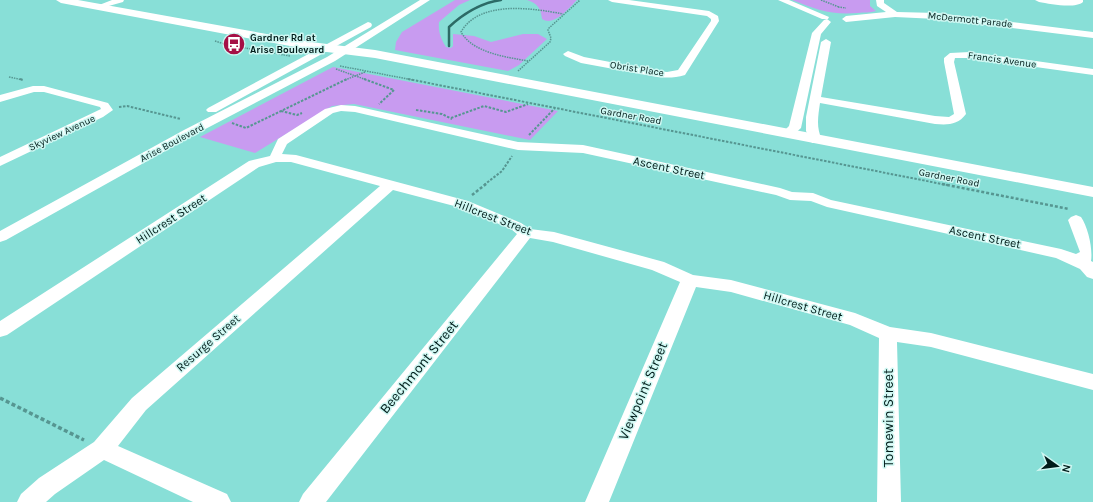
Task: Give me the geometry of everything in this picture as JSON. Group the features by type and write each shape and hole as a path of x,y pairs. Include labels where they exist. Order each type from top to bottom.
{"street":[{"name":"Gardner Road","path":"61,0 171,22 229,38 525,97 644,118 998,187 1093,203"},
{"path":"95,7 110,0"},
{"path":"95,7 120,0"},
{"path":"328,58 415,0"},
{"path":"328,58 426,0"},
{"name":"Obrist Place","path":"568,54 581,60 657,74 667,75 681,73 715,21 715,18 712,16 702,13 612,0"},
{"path":"782,0 835,18"},
{"path":"880,0 880,4 884,8 895,14"},
{"path":"1039,0 1068,3 1079,2 1079,0"},
{"name":"McDermott Parade","path":"835,18 895,14 937,16 1093,35"},
{"path":"816,140 812,131 812,117 827,34 835,18"},
{"path":"787,134 795,128 817,33 835,18"},
{"name":"Francis Avenue","path":"815,99 935,120 953,120 958,118 960,114 949,62 949,58 953,55 970,55 1093,72"},
{"name":"Gardner Road","path":"328,58 390,57 1093,192"},
{"name":"Arise Boulevard","path":"0,225 328,58"},
{"name":"Arise Boulevard","path":"0,237 188,133 262,96 328,58"},
{"name":"Skyview Avenue","path":"0,99 33,89 44,89 104,105 107,110 0,162"},
{"path":"618,102 616,105 617,107 638,113 644,118"},
{"name":"Ascent Street","path":"276,158 276,154 282,142 330,112 341,108 370,112 518,146 583,149 780,192 790,196 813,197 827,203 1061,254 1086,265 1093,273"},
{"name":"Hillcrest Street","path":"0,330 254,164 276,158 291,158 463,204 516,226 526,233 554,237 658,266 690,280 731,286 855,320 888,334 931,340 1093,382"},
{"name":"Resurge Street","path":"29,502 47,486 102,449 139,404 390,185"},
{"path":"1075,215 1088,252 1085,257 1077,260"},
{"name":"Beechmont Street","path":"311,502 526,233"},
{"name":"Viewpoint Street","path":"597,502 690,280"},
{"name":"Tomewin Street","path":"888,334 889,502"},
{"path":"102,449 219,502"}],"path":[{"path":"513,75 550,42 551,38 548,30 549,28 580,0"},
{"path":"821,0 837,6 835,18"},
{"path":"528,61 498,54 465,40 461,32 463,27 487,11 503,7 533,8 563,14"},
{"path":"215,41 228,46 280,54 328,58 367,71 1075,215"},
{"path":"328,58 354,76 394,90 370,112"},
{"path":"225,122 246,128 367,71"},
{"path":"450,118 484,106 506,112 528,103"},
{"path":"107,110 127,106 181,120"},
{"path":"0,398 102,449"}],"shaded area":[{"path":"455,0 470,0 459,5 439,22 440,35 446,47 451,48 453,46 453,34 474,36 491,42 523,34 538,34 547,39 519,65 508,71 395,50 396,42 402,32"},
{"path":"527,0 577,0 561,16 551,21 547,21 542,19 538,6"},
{"path":"792,0 870,0 870,6 876,11 848,13 832,12 817,9"},
{"path":"333,67 558,111 530,140 354,104 332,106 255,153 200,137"}],"waterway":[{"path":"449,46 449,27 479,6 501,0"}],"place":[{"name":"Gardner Rd at Arise Boulevard","path":"234,44"}]}
